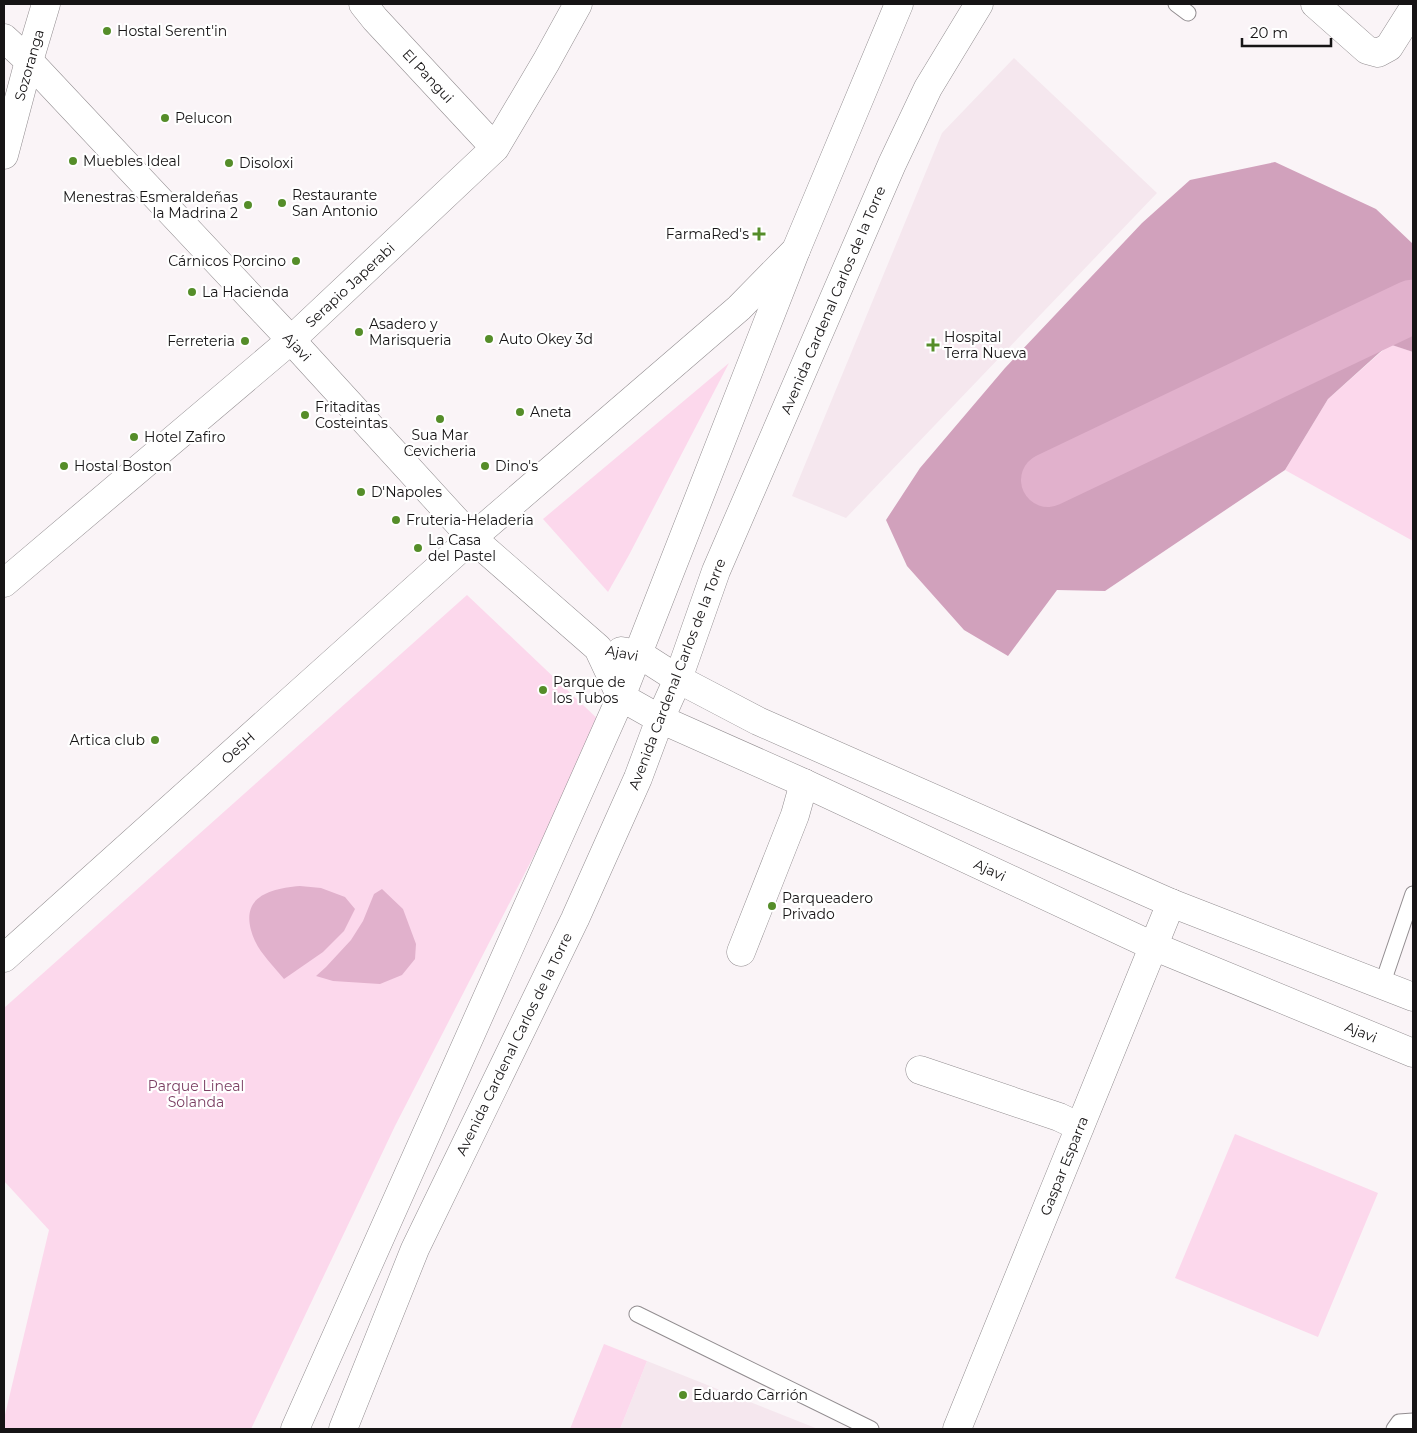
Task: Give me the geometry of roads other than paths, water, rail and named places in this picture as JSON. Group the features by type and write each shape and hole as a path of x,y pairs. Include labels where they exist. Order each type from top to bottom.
{"street":[{"name":"Sozoranga","path":"4,155 46,4"},
{"name":"El Pangui","path":"363,4 495,148"},
{"name":"Serapio Japerabi","path":"4,583 291,340 495,148 578,4"},
{"path":"295,1429 621,697 796,250 900,4"},
{"name":"Avenida Cardenal Carlos de la Torre","path":"343,1429 415,1249 575,919 638,778 660,719 678,680 716,571 892,164 928,88 979,4"},
{"path":"1315,4 1367,50 1378,53 1389,47 1413,9"},
{"name":"Ajavi","path":"4,38 29,61 291,340 472,538 598,648 621,697 660,719 804,783 1153,946 1413,1053"},
{"name":"Oe5H","path":"4,958 472,538 739,308 796,250"},
{"name":"Ajavi","path":"598,648 639,654 678,680 758,721 1171,903 1413,998"},
{"path":"741,952 795,816 804,783"},
{"name":"Gaspar Esparra","path":"957,1429 1171,903"},
{"path":"920,1070 1059,1117 1080,1126"}],"lane":[{"path":"1382,985 1413,894"},
{"path":"637,1314 871,1429"},
{"path":"1394,1429 1400,1422 1413,1421"}],"waterway":[{"path":"1048,480 1411,307 1413,308"}],"place":[{"name":"Hostal Serent'in","path":"107,31"},
{"name":"Pelucon","path":"165,118"},
{"name":"Muebles Ideal","path":"73,161"},
{"name":"Disoloxi","path":"229,163"},
{"name":"Restaurante San Antonio","path":"282,203"},
{"name":"Menestras Esmeraldeñas la Madrina 2","path":"248,205"},
{"name":"FarmaRed's","path":"759,234"},
{"name":"Cárnicos Porcino","path":"296,261"},
{"name":"La Hacienda","path":"192,292"},
{"name":"Asadero y Marisqueria","path":"359,332"},
{"name":"Auto Okey 3d","path":"489,339"},
{"name":"Ferreteria","path":"245,341"},
{"name":"Hospital Terra Nueva","path":"933,345"},
{"name":"Aneta","path":"520,412"},
{"name":"Fritaditas Costeintas","path":"305,415"},
{"name":"Sua Mar Cevicheria","path":"440,419"},
{"name":"Hotel Zafiro","path":"134,437"},
{"name":"Hostal Boston","path":"64,466"},
{"name":"Dino's","path":"485,466"},
{"name":"D'Napoles","path":"361,492"},
{"name":"Fruteria-Heladeria","path":"396,520"},
{"name":"La Casa del Pastel","path":"418,548"},
{"name":"Parque de los Tubos","path":"543,690"},
{"name":"Artica club","path":"155,740"},
{"name":"Parqueadero Privado","path":"772,906"},
{"name":"Eduardo Carrión","path":"683,1395"}],"park label":[{"name":"Parque Lineal Solanda","path":"196,1094"}]}
